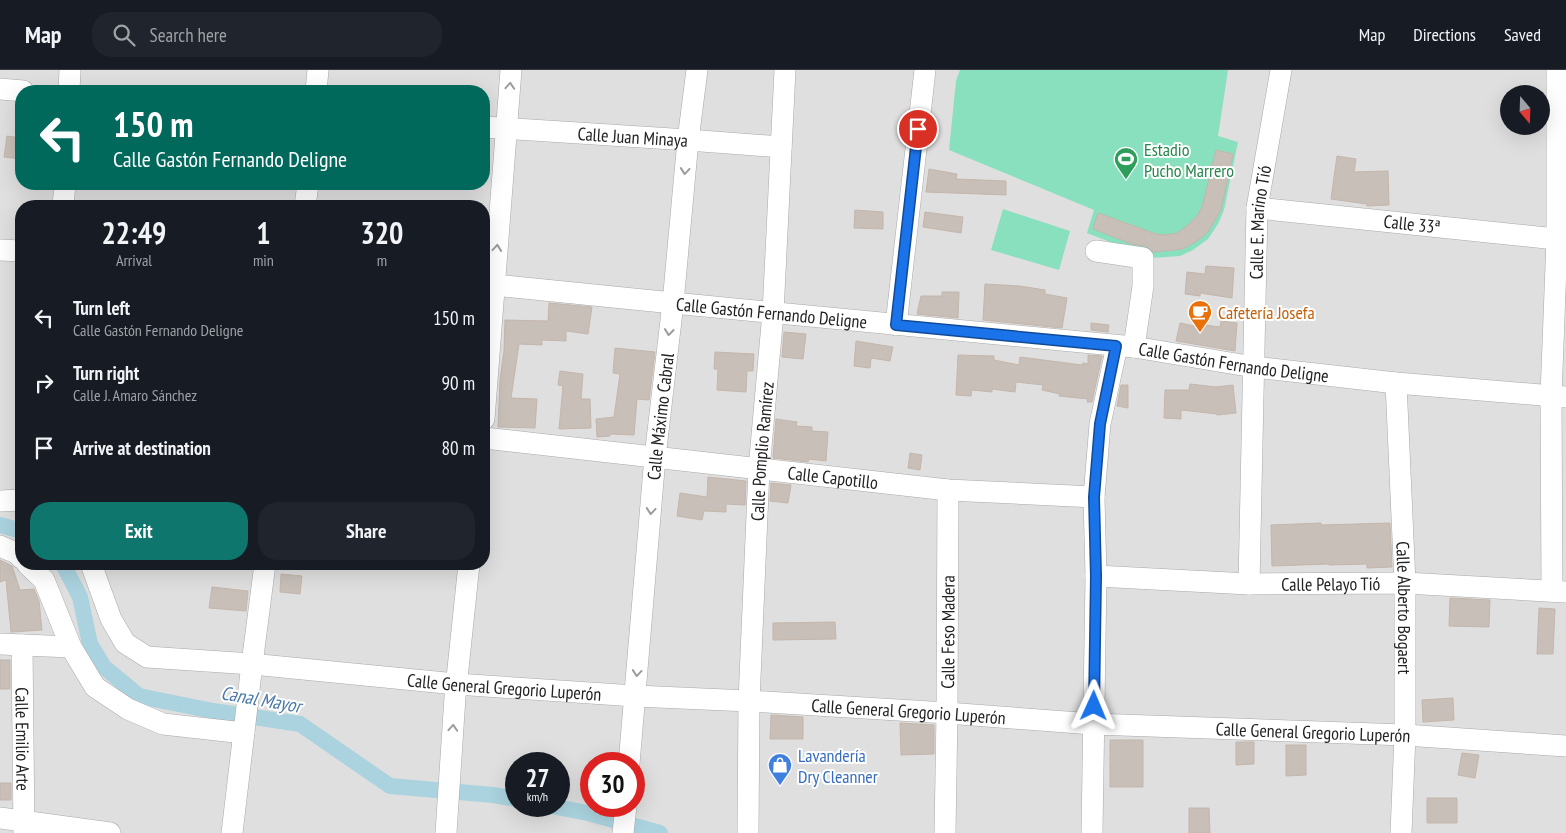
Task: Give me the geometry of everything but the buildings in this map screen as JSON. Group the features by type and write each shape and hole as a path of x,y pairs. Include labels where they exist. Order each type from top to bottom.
{"street":[{"path":"69,85 70,70"},
{"path":"317,85 318,70"},
{"path":"490,275 507,129 511,70"},
{"name":"Calle Máximo Cabral","path":"630,752 655,457 697,70"},
{"name":"Calle Pomplio Ramírez","path":"748,833 750,701 759,469 773,313 785,70"},
{"path":"896,325 925,70"},
{"name":"Calle E. Marino Tió","path":"1248,584 1257,208 1281,70"},
{"path":"1557,70 1561,239 1558,396 1559,592"},
{"path":"0,88 15,90"},
{"name":"Calle Juan Minaya","path":"490,128 781,148"},
{"name":"Calle 33ª","path":"1257,208 1561,239"},
{"path":"0,250 15,251"},
{"path":"1092,833 1096,576 1094,497 1100,424 1142,286 1143,258 1096,251"},
{"name":"Calle Gastón Fernando Deligne","path":"490,284 673,304 1125,347 1254,368 1396,383 1558,396"},
{"name":"Calle Alberto Bogaert","path":"1396,383 1406,583 1405,735 1401,833"},
{"name":"Calle Capotillo","path":"490,439 948,490 1094,497"},
{"name":"Calle Feso Madera","path":"945,833 948,490"},
{"path":"0,501 15,500"},
{"path":"0,546 15,553"},
{"path":"33,570 44,580 71,647 95,687 128,709 163,724 244,730"},
{"path":"93,570 111,619 125,643 147,657 252,664"},
{"path":"232,833 264,570"},
{"path":"446,833 456,684 468,570"},
{"name":"Calle Pelayo Tió","path":"1096,576 1248,584 1406,583 1559,592"},
{"path":"0,644 71,647"},
{"name":"Calle Emilio Arte","path":"22,645 24,827"},
{"name":"Calle General Gregorio Luperón","path":"252,664 456,684 635,696 947,713 1093,724 1405,735 1566,746"},
{"path":"623,833 624,817"},
{"path":"0,818 24,827 110,833"}],"shaded area":[{"path":"0,70 1566,70 1566,833 0,833"}],"green space":[{"name":"Estadio Pucho Marrero","path":"960,70 1228,70 1218,136 1238,142 1224,210 1218,224 1208,239 1193,250 1180,256 1152,258 1087,233 1094,210 949,150 956,81"},
{"path":"1003,209 1070,231 1059,270 991,250"}],"waterway":[{"name":"Canal Mayor","path":"0,525 15,529"},
{"name":"Canal Mayor","path":"66,570 80,597 90,644 104,667 139,696 213,711 300,724 390,786 505,797"},
{"name":"Canal Mayor","path":"570,810 660,833"}],"place":[{"name":"Estadio Pucho Marrero","path":"1126,180"},
{"name":"Cafetería Josefa","path":"1200,333"},
{"name":"Lavandería Dry Cleanner","path":"780,786"}],"route":[{"path":"918,129 896,325 1116,346 1100,424 1094,497 1096,576 1094,706"}]}
